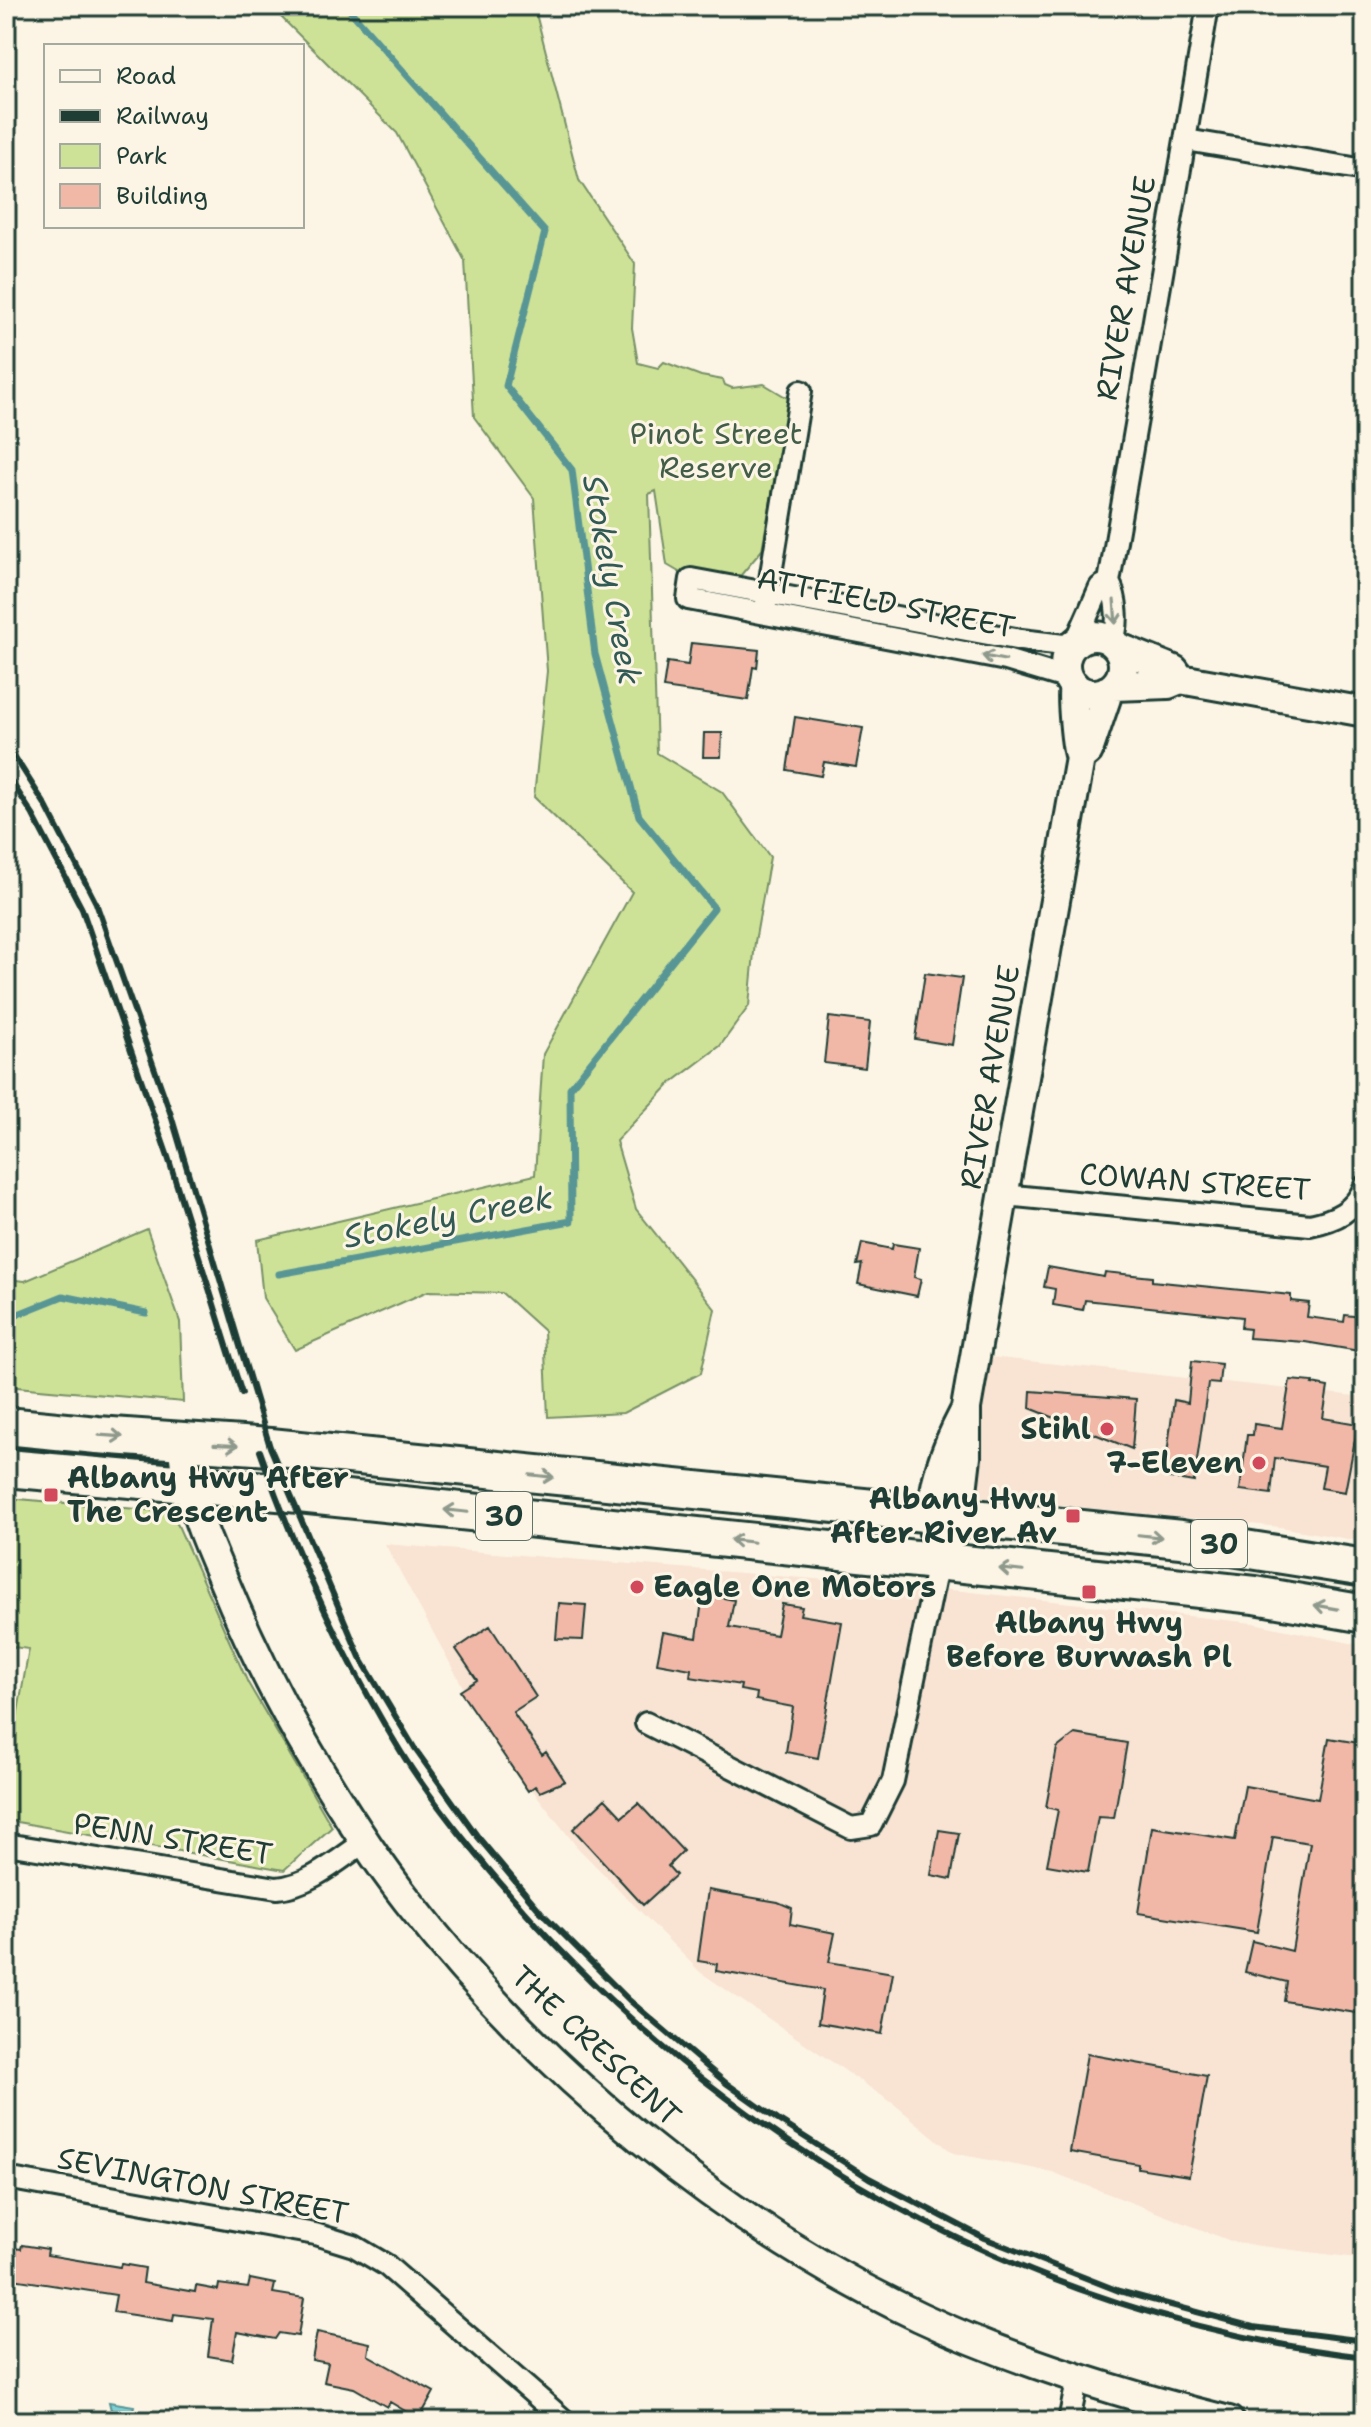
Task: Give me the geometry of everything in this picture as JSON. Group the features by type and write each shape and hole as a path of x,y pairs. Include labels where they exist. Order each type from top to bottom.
{"highway":[{"name":"30","path":"6,1426 270,1447 1181,1539 1365,1568"},
{"path":"409,1506 411,1463"},
{"name":"30","path":"6,1468 409,1506 1255,1595 1365,1614"}],"main road":[{"path":"1180,679 1174,670 1096,636 1076,643 1066,662 1071,682 1089,693 1168,684 1180,679 1365,712"},
{"path":"1110,689 1123,672 1123,663 1115,644"},
{"name":"RIVER AVENUE","path":"938,1562 945,1516 966,1457 966,1408 1080,758 1075,747 1076,724 1071,682"},
{"name":"RIVER AVENUE","path":"1080,758 1088,751 1110,689"},
{"name":"THE CRESCENT","path":"182,1441 188,1485 228,1592 272,1684 313,1759 407,1900 447,1950 528,2037 607,2110 691,2177 791,2246 886,2301 962,2336 1078,2377 1229,2421"}],"street":[{"name":"RIVER AVENUE","path":"1115,644 1114,591 1109,582 1208,6"},
{"path":"1186,140 1365,170"},
{"path":"764,615 801,391"},
{"name":"RIVER AVENUE","path":"1076,643 1100,587 1109,582"},
{"name":"ATTFIELD STREET","path":"1071,682 1006,660 764,615 690,589 768,593 1021,640 1076,643"},
{"name":"COWAN STREET","path":"1005,1195 1310,1225 1330,1221 1349,1210 1360,1198 1365,1186"},
{"path":"646,1723 851,1828 871,1825 893,1781 938,1562"},
{"name":"PENN STREET","path":"6,1844 277,1888 310,1879 366,1841"},
{"name":"SEVINGTON STREET","path":"6,2178 315,2234 354,2246 386,2265 565,2421"},
{"path":"1069,2421 1078,2377"}],"shaded area":[{"path":"972,1355 1365,1397 1365,1542 1280,1527 949,1494"},
{"path":"385,1544 962,1591 1253,1623 1365,1646 1365,2259 1236,2243 1052,2172 953,2153 894,2104 700,1972 577,1847 488,1733"}],"green space":[{"name":"Pinot Street Reserve","path":"270,6 534,6 579,180 635,264 632,328 638,363 658,368 664,362 701,376 723,380 725,385 732,388 764,384 789,399 762,550 741,575 691,579 667,565 656,491 649,494 657,753 722,792 770,857 755,942 749,1006 720,1046 670,1084 616,1141 636,1209 715,1309 701,1373 623,1413 548,1417 544,1331 502,1293 428,1291 295,1350 263,1298 257,1240 535,1175 543,1054 632,892 534,797 547,671 534,498 474,417 465,261 397,133"},
{"path":"147,1229 180,1322 183,1402 6,1386 6,1279 25,1281"},
{"path":"6,1498 172,1512 248,1683 332,1827 284,1870 6,1820 6,1780 29,1649 6,1646"}],"water":[{"path":"109,2402 134,2406 131,2418 112,2414"}],"building":[{"path":"691,643 759,650 748,700 663,688 667,662 688,665"},
{"path":"795,717 863,728 856,767 824,762 821,776 787,770"},
{"path":"704,733 722,733 721,757 703,757"},
{"path":"925,973 962,978 952,1045 915,1039"},
{"path":"829,1017 870,1022 865,1068 824,1063"},
{"path":"862,1243 892,1249 893,1244 919,1248 914,1277 921,1279 917,1296 858,1284 862,1264 857,1265"},
{"path":"1048,1267 1104,1277 1105,1272 1152,1277 1152,1281 1291,1295 1291,1301 1309,1303 1307,1317 1344,1322 1345,1315 1362,1317 1365,1352 1305,1342 1249,1338 1250,1329 1241,1328 1242,1317 1085,1300 1083,1310 1053,1305 1055,1289 1044,1287"},
{"name":"7-Eleven","path":"1192,1361 1221,1364 1219,1384 1208,1383 1194,1482 1164,1477 1174,1400 1188,1403"},
{"path":"1290,1380 1328,1387 1323,1418 1358,1424 1345,1492 1321,1488 1325,1466 1275,1458 1271,1494 1240,1490 1247,1435 1253,1435 1254,1424 1282,1428"},
{"name":"Stihl","path":"1031,1391 1136,1399 1132,1449 1030,1408"},
{"path":"703,1594 734,1600 729,1627 776,1635 782,1604 802,1607 800,1615 842,1622 818,1758 786,1752 793,1707 756,1700 757,1693 740,1690 741,1685 690,1677 691,1669 657,1663 663,1632 697,1638"},
{"path":"559,1603 586,1605 583,1640 556,1639"},
{"path":"490,1626 536,1697 513,1712 542,1755 546,1752 565,1781 540,1792 535,1786 528,1791 460,1691 477,1680 456,1649"},
{"path":"1075,1734 1127,1743 1114,1818 1098,1817 1088,1872 1047,1865 1058,1810 1046,1807 1057,1748"},
{"path":"1329,1738 1365,1744 1365,1997 1362,2014 1284,2001 1287,1982 1245,1972 1252,1941 1292,1951 1310,1843 1273,1837 1257,1932 1138,1913 1152,1827 1235,1840 1245,1786 1318,1799"},
{"path":"605,1799 622,1817 638,1803 683,1851 668,1866 676,1875 643,1905 573,1829"},
{"path":"939,1830 959,1833 951,1879 931,1875"},
{"path":"708,1890 778,1902 792,1908 790,1924 835,1933 829,1962 893,1973 882,2034 818,2023 823,1990 716,1971 717,1964 698,1961"},
{"path":"1087,2054 1207,2076 1189,2176 1070,2152"},
{"path":"22,2245 48,2249 47,2255 145,2268 143,2283 195,2292 196,2286 218,2290 219,2284 248,2288 250,2279 275,2284 273,2293 304,2298 298,2336 279,2333 275,2339 237,2332 232,2360 208,2356 213,2319 174,2314 173,2321 113,2312 116,2295 6,2278 6,2247 21,2249"},
{"path":"317,2332 370,2343 368,2355 434,2392 419,2419 390,2402 387,2407 354,2388 324,2382 328,2363 312,2360"}],"waterway":[{"name":"Stokely Creek","path":"279,1274 571,1221 570,1088 714,908 639,816 595,654 572,470 506,386 545,232 346,6"},
{"path":"6,1319 63,1296 146,1313"}],"railway":[{"path":"6,743 46,806 96,903 171,1115 270,1447 360,1657 415,1749 478,1837 541,1912 629,2000 726,2083 869,2178 984,2238 1119,2291 1253,2327 1365,2341"},
{"path":"6,773 33,815 82,909 168,1157 242,1394"},
{"path":"260,1451 289,1529 340,1643 424,1787 502,1885 587,1977 681,2062 782,2137 889,2203 1002,2258 1119,2303 1241,2336 1365,2357"}],"place":[{"name":"Stihl","path":"1107,1429"},
{"name":"7-Eleven","path":"1259,1463"},
{"name":"Albany Hwy After The Crescent","path":"51,1495"},
{"name":"Albany Hwy After River Av","path":"1073,1516"},
{"name":"Eagle One Motors","path":"637,1587"},
{"name":"Albany Hwy Before Burwash Pl","path":"1089,1592"}]}
